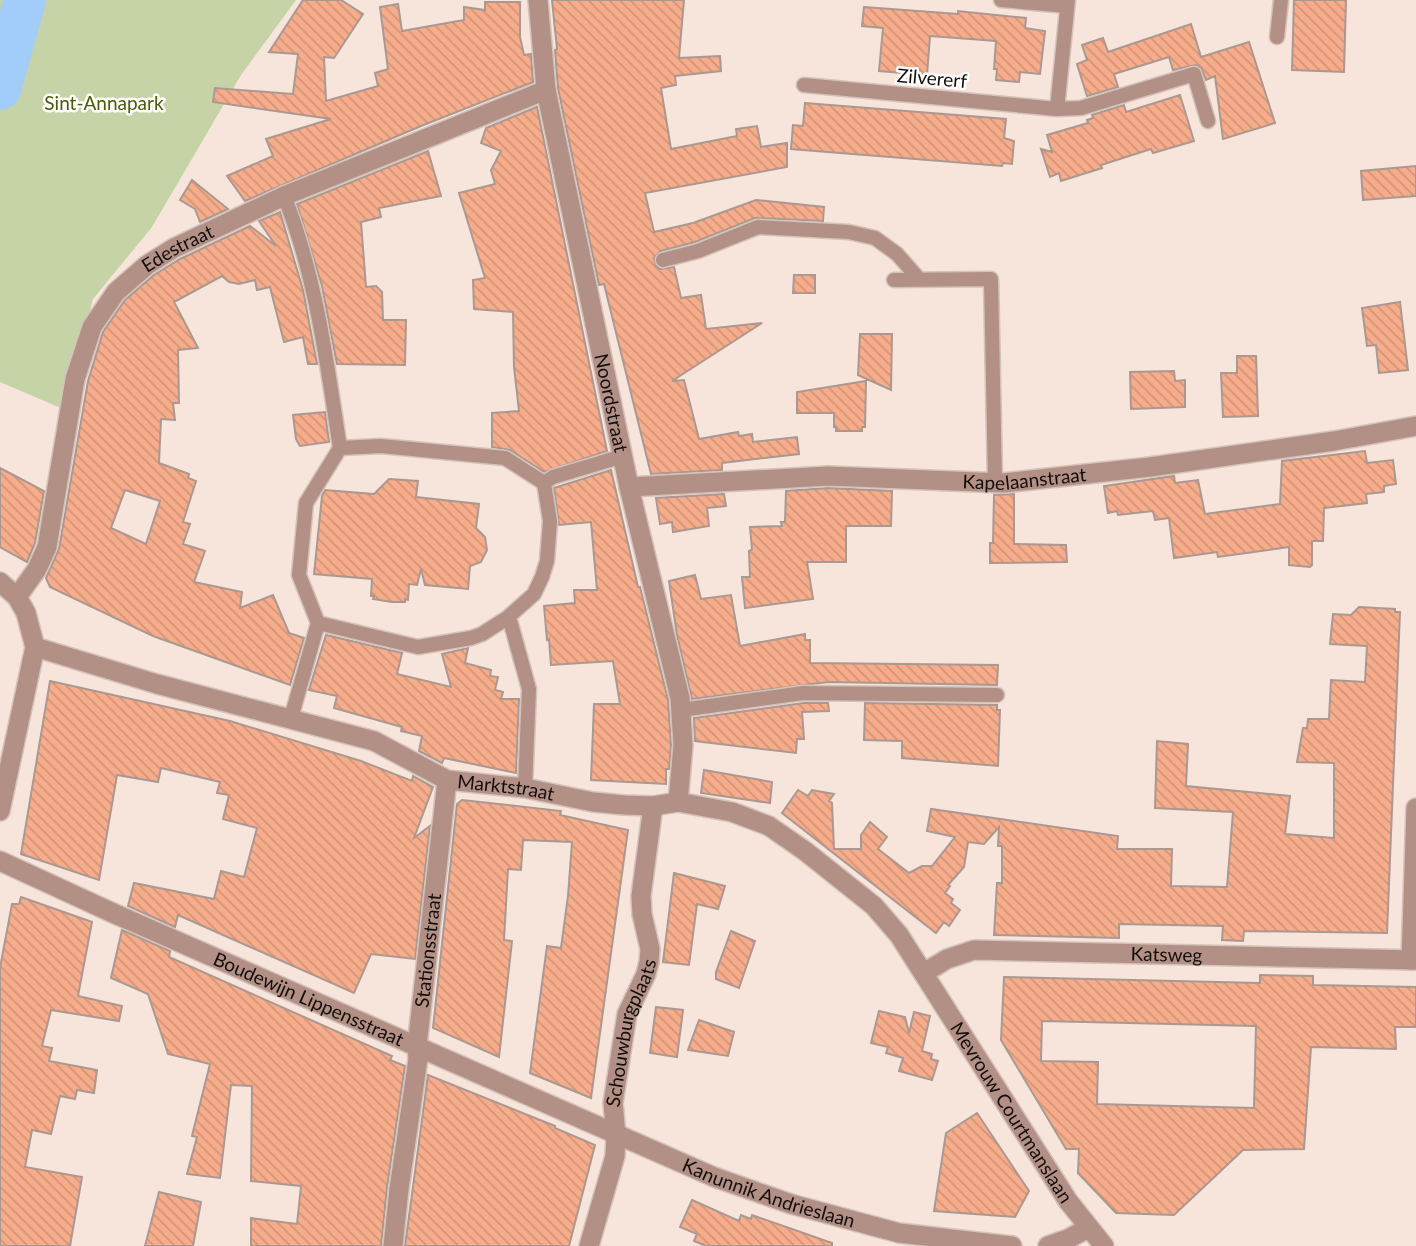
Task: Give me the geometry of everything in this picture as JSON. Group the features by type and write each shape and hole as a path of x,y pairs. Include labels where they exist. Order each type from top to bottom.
{"street":[{"name":"Noordstraat","path":"538,0 546,90 629,487 680,698 683,745 678,802"},
{"name":"Edestraat","path":"17,597 37,569 47,547 75,379 92,327 116,292 147,265 174,248 284,196 546,90"},
{"name":"Kapelaanstraat","path":"629,487 828,476 995,483 1150,467 1415,430"},
{"path":"0,582 17,597 26,613 35,647 0,811"},
{"name":"Marktstraat","path":"35,647 157,684 374,741 447,780 525,788 593,802 653,806 678,802 732,812 769,825 874,906 900,935 924,973"},
{"name":"Stationsstraat","path":"393,1246 414,1094 447,780"},
{"name":"Schouwburgplaats","path":"589,1246 615,1156 613,1103 627,1014 649,962 650,948 641,896 653,806"},
{"path":"1414,960 1416,808"},
{"name":"Boudewijn Lippensstraat","path":"0,861 616,1135"},
{"name":"Katsweg","path":"924,973 947,959 974,950 1414,960"},
{"name":"Mevrouw Courtmanslaan","path":"924,973 1068,1201 1104,1246"},
{"name":"Kanunnik Andrieslaan","path":"616,1135 714,1177 872,1227 935,1242 1012,1246"},
{"path":"1048,1246 1088,1228"}],"lane":[{"path":"1001,0 1067,3 1057,109"},
{"path":"1277,37 1281,0"},
{"name":"Zilvererf","path":"804,85 1057,109 1081,108 1194,74 1208,121"},
{"path":"284,196 300,246 321,334 340,448 306,503 299,575 318,623 291,718"},
{"path":"663,260 698,251 758,227 849,232 875,238 897,254 919,279"},
{"path":"894,280 992,279 995,483"},
{"path":"318,623 418,647 471,639 507,618 534,594 547,561 550,521 544,483 505,458 381,446 340,448"},
{"path":"544,483 553,477 623,456"},
{"path":"507,618 529,689 525,788"},
{"path":"681,710 803,693 997,695"}],"green space":[{"name":"Sint-Annapark","path":"0,0 296,0 241,75 152,227 93,299 63,409 0,382"}],"building":[{"path":"303,0 341,0 363,14 334,58 324,57 326,101 378,86 375,73 388,69 380,7 398,4 402,31 464,20 464,7 485,10 485,2 520,2 520,37 524,55 531,54 533,82 421,126 245,201 227,176 273,156 266,139 331,119 213,102 215,88 293,94 298,54 269,52"},
{"path":"552,0 684,0 679,58 720,56 721,71 675,76 676,85 661,88 671,149 737,136 736,129 757,126 761,147 787,143 787,167 645,193 654,232 693,223 756,200 824,207 823,221 755,218 695,242 661,251 654,258 660,269 674,267 681,298 701,295 706,329 762,323 672,381 684,380 699,439 738,432 739,436 752,434 753,442 797,437 799,454 722,463 722,470 651,474 604,284 599,285 558,88"},
{"path":"1294,0 1346,0 1344,72 1292,70"},
{"path":"864,7 958,14 958,11 1026,18 1025,28 1045,31 1040,74 1020,72 1019,82 996,80 996,41 930,36 927,75 879,71 883,28 862,26"},
{"path":"1191,24 1201,57 1249,42 1275,123 1223,139 1215,76 1206,80 1201,68 1196,65 1173,70 1169,57 1114,74 1118,87 1087,96 1077,64 1087,60 1082,45 1103,38 1108,52"},
{"path":"1180,95 1194,141 1153,153 1151,149 1061,181 1059,173 1050,177 1041,149 1052,152 1047,135 1088,123 1087,120 1093,118 1092,115 1124,105 1126,112"},
{"path":"805,103 1006,119 1004,138 1014,141 1012,164 1003,163 1002,166 791,149 793,125 803,126"},
{"path":"537,107 607,451 544,472 510,450 492,447 492,413 519,411 514,367 513,312 474,309 473,280 485,278 459,193 495,184 491,170 501,151 481,143 486,128"},
{"path":"428,151 441,196 379,208 381,217 361,222 366,287 376,286 382,292 383,320 406,320 405,365 337,364 322,286 297,204"},
{"path":"1416,166 1416,196 1363,200 1361,171"},
{"path":"192,180 228,209 200,222 195,209 180,200"},
{"path":"280,212 303,290 317,364 308,364 303,337 284,342 270,287 257,290 255,280 239,284 229,282 222,276 174,302 198,348 178,350 179,403 173,403 175,420 161,419 159,463 189,474 188,478 196,481 183,522 190,524 183,544 205,551 194,582 242,592 240,608 273,595 289,633 304,638 290,685 153,636 50,587 46,578 59,549 88,381 103,332 125,300 154,275 180,259 250,226 276,246 259,221","holes":["125,490 160,501 146,544 111,528"]},
{"path":"794,275 815,275 815,293 793,293"},
{"path":"1400,302 1408,370 1379,373 1376,345 1367,346 1362,308"},
{"path":"860,334 892,334 891,390 858,375"},
{"path":"1237,356 1256,356 1258,416 1223,417 1221,373 1237,373"},
{"path":"1174,371 1175,381 1185,380 1185,407 1131,409 1130,372"},
{"path":"866,381 865,427 862,427 862,431 836,431 834,413 797,413 797,392"},
{"path":"325,412 329,442 300,446 296,439 293,415"},
{"path":"1365,451 1367,463 1393,460 1396,484 1384,486 1384,492 1366,494 1367,503 1324,508 1323,541 1312,541 1310,567 1289,565 1289,547 1218,557 1217,552 1174,558 1169,518 1155,520 1153,511 1118,515 1117,511 1108,513 1104,486 1174,476 1175,483 1198,480 1205,514 1280,504 1282,461"},
{"path":"0,468 44,491 35,543 27,562 0,547"},
{"path":"611,470 668,700 671,745 666,784 591,780 594,704 620,704 613,661 551,665 544,606 575,603 574,590 597,590 591,522 559,525 554,488"},
{"path":"389,479 418,481 416,497 479,504 476,528 485,537 487,550 481,562 470,566 468,589 425,585 421,569 417,585 409,584 408,600 392,602 373,599 372,579 314,574 322,496 325,490 374,494"},
{"path":"828,488 892,491 891,526 846,526 846,562 807,562 813,599 745,608 742,577 750,577 750,527 782,526 781,522 785,522 786,491"},
{"path":"724,494 726,506 707,508 709,526 673,532 672,522 660,524 656,498"},
{"path":"1014,494 1014,544 1066,545 1067,562 990,563 994,495"},
{"path":"695,575 701,599 731,595 740,646 805,634 805,640 810,640 810,663 998,665 997,685 828,682 692,699 677,635 669,581"},
{"path":"1359,607 1395,609 1395,612 1400,612 1387,933 1244,931 1243,941 1222,940 1223,926 1119,924 1119,938 994,935 997,883 1002,883 999,827 984,844 968,842 964,867 948,885 950,886 945,893 953,899 951,903 960,910 949,926 944,922 936,933 782,813 798,790 808,796 812,790 834,794 829,801 832,803 834,849 861,849 861,835 870,822 887,837 878,849 909,873 922,866 932,866 955,837 927,831 931,809 1118,836 1117,849 1172,849 1171,886 1227,887 1233,812 1155,808 1157,741 1188,744 1186,786 1290,796 1285,834 1334,838 1334,763 1297,762 1303,728 1307,728 1308,719 1329,719 1331,680 1365,682 1367,646 1330,644 1333,614 1351,615"},
{"path":"326,635 402,653 397,674 451,687 442,654 468,648 465,663 491,670 490,676 498,677 495,690 503,692 501,699 519,699 516,773 444,758 442,763 419,751 422,736 401,731 402,727 334,708 337,696 309,690"},
{"path":"50,681 230,721 361,761 412,781 413,776 433,787 414,838 430,826 415,959 371,954 354,993 178,915 175,927 128,906 134,883 214,899 221,871 244,877 257,828 223,819 229,795 217,793 220,782 161,768 158,782 117,775 99,880 21,854"},
{"path":"804,703 828,703 829,711 802,712 804,739 797,739 796,753 695,741 694,718"},
{"path":"865,703 997,705 997,710 1000,710 998,766 902,758 902,741 864,740"},
{"path":"704,770 772,782 770,803 701,793"},
{"path":"462,800 561,811 560,815 628,830 591,1098 530,1073 547,946 561,948 572,842 523,840 521,870 508,869 504,940 512,941 499,1057 433,1028 457,804"},
{"path":"674,873 725,886 718,909 697,904 689,965 663,962"},
{"path":"21,897 92,922 78,996 122,1006 119,1021 51,1010 42,1046 52,1048 49,1061 97,1070 94,1093 77,1090 75,1099 60,1096 51,1134 32,1130 25,1167 82,1177 70,1246 0,1246 0,968 12,904 19,904"},
{"path":"122,930 170,951 169,957 392,1056 390,1060 405,1066 381,1246 251,1246 251,1218 297,1224 301,1186 251,1181 252,1086 231,1085 220,1178 187,1174 197,1137 192,1136 210,1064 168,1054 148,994 111,978"},
{"path":"731,931 755,941 739,988 716,979"},
{"path":"1260,975 1313,976 1313,985 1416,987 1416,1027 1395,1027 1396,1049 1311,1047 1304,1149 1243,1150 1174,1215 1116,1213 1078,1173 1079,1149 1066,1149 1001,1040 1004,977 1260,983","holes":["1042,1021 1256,1026 1254,1108 1097,1104 1098,1062 1041,1061"]},
{"path":"656,1007 683,1010 677,1057 650,1053"},
{"path":"879,1011 905,1017 909,1033 914,1012 930,1016 922,1051 932,1054 931,1059 938,1061 932,1080 899,1071 903,1058 886,1053 888,1047 871,1043"},
{"path":"699,1020 734,1032 728,1056 688,1050"},
{"path":"428,1075 595,1145 569,1246 405,1246"},
{"path":"977,1113 1029,1191 1015,1217 934,1211 946,1133"},
{"path":"159,1192 201,1202 193,1246 145,1246"},
{"path":"692,1200 739,1221 741,1215 751,1219 752,1215 832,1243 832,1246 706,1246 694,1241 697,1234 680,1227"}],"waterway":[{"path":"0,89 25,0"}]}
